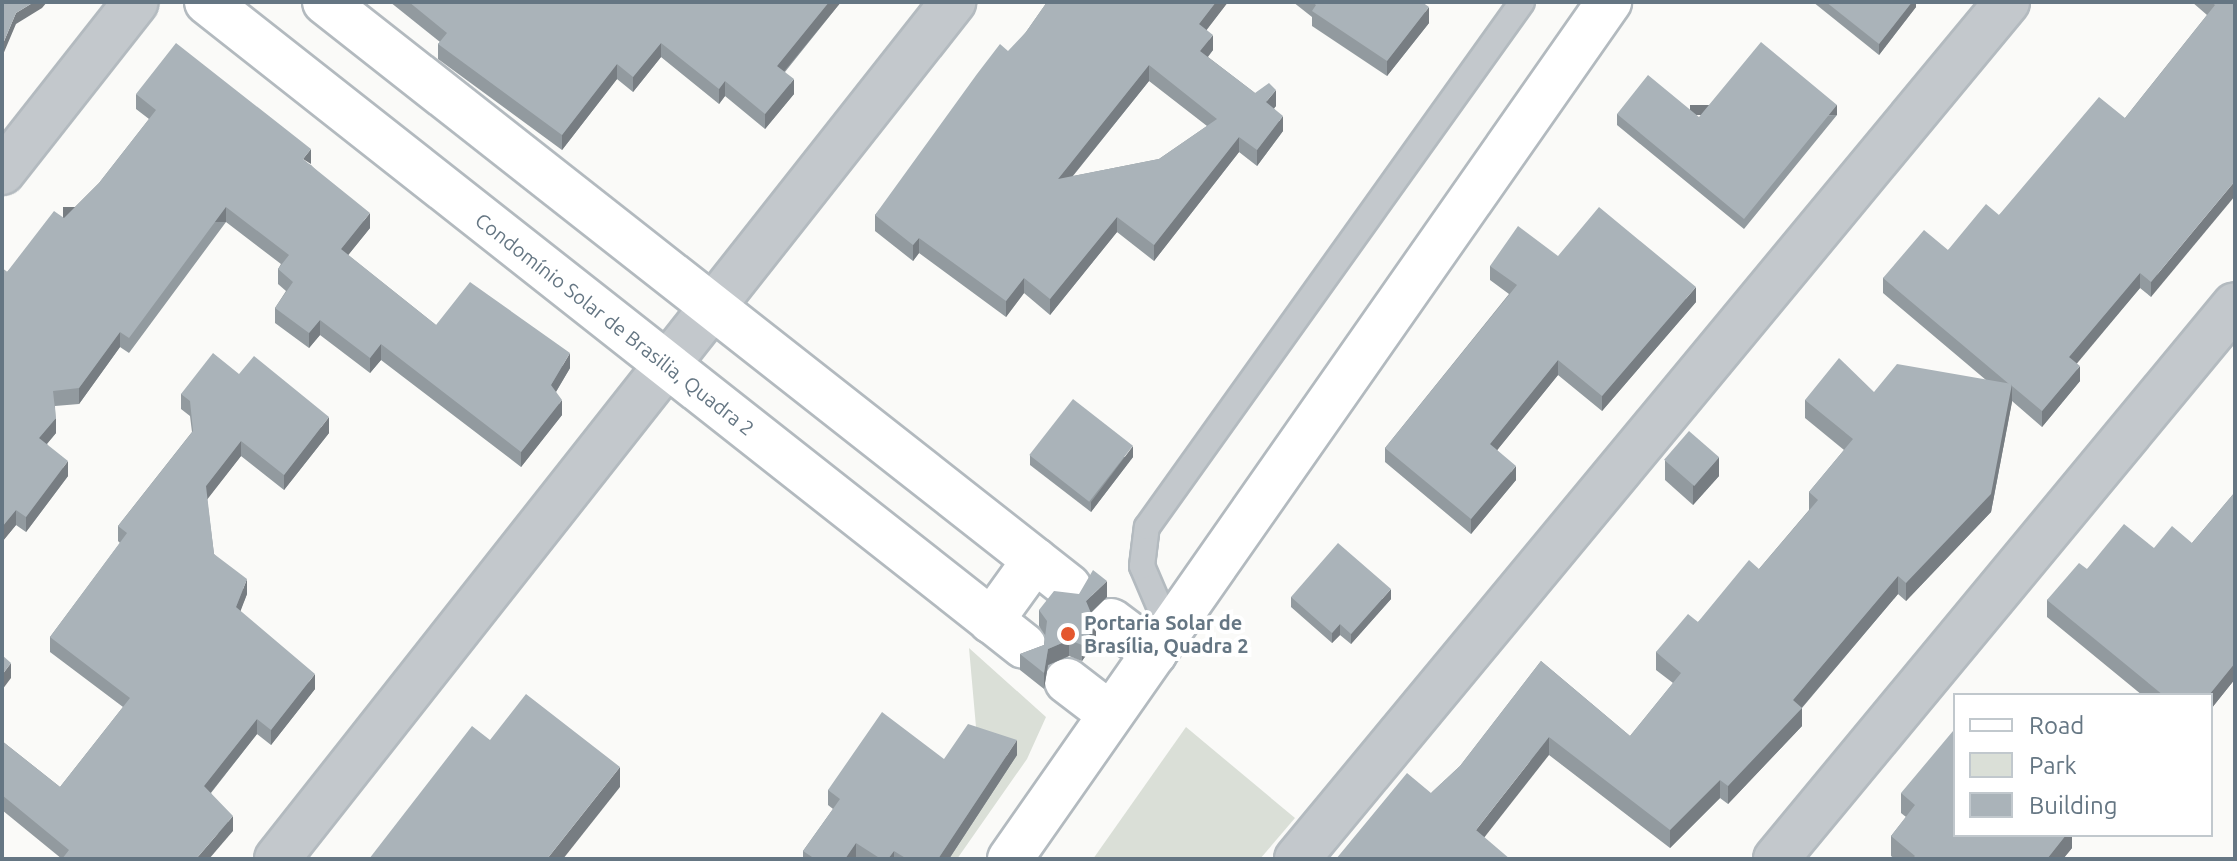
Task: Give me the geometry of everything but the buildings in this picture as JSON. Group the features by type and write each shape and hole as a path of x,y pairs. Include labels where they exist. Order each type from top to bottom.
{"street":[{"path":"2,172 136,2"},
{"name":"Condomínio Solar de Brasilia, Quadra 2","path":"207,2 1008,633 1035,560"},
{"path":"325,2 1069,587"},
{"path":"277,859 953,2"},
{"path":"1010,859 1609,2"},
{"path":"1297,859 2007,2"},
{"path":"1776,859 2235,305"},
{"path":"1111,621 1161,640"},
{"path":"1067,681 1110,714"}],"lane":[{"path":"1161,640 1142,566 1147,527 1522,2"}],"green space":[{"path":"969,648 1046,717 1027,759 957,859 882,859 976,727"},
{"path":"1186,727 1295,818 1260,859 1093,859"}],"place":[{"name":"Portaria Solar de Brasília, Quadra 2","path":"1068,634"}]}
